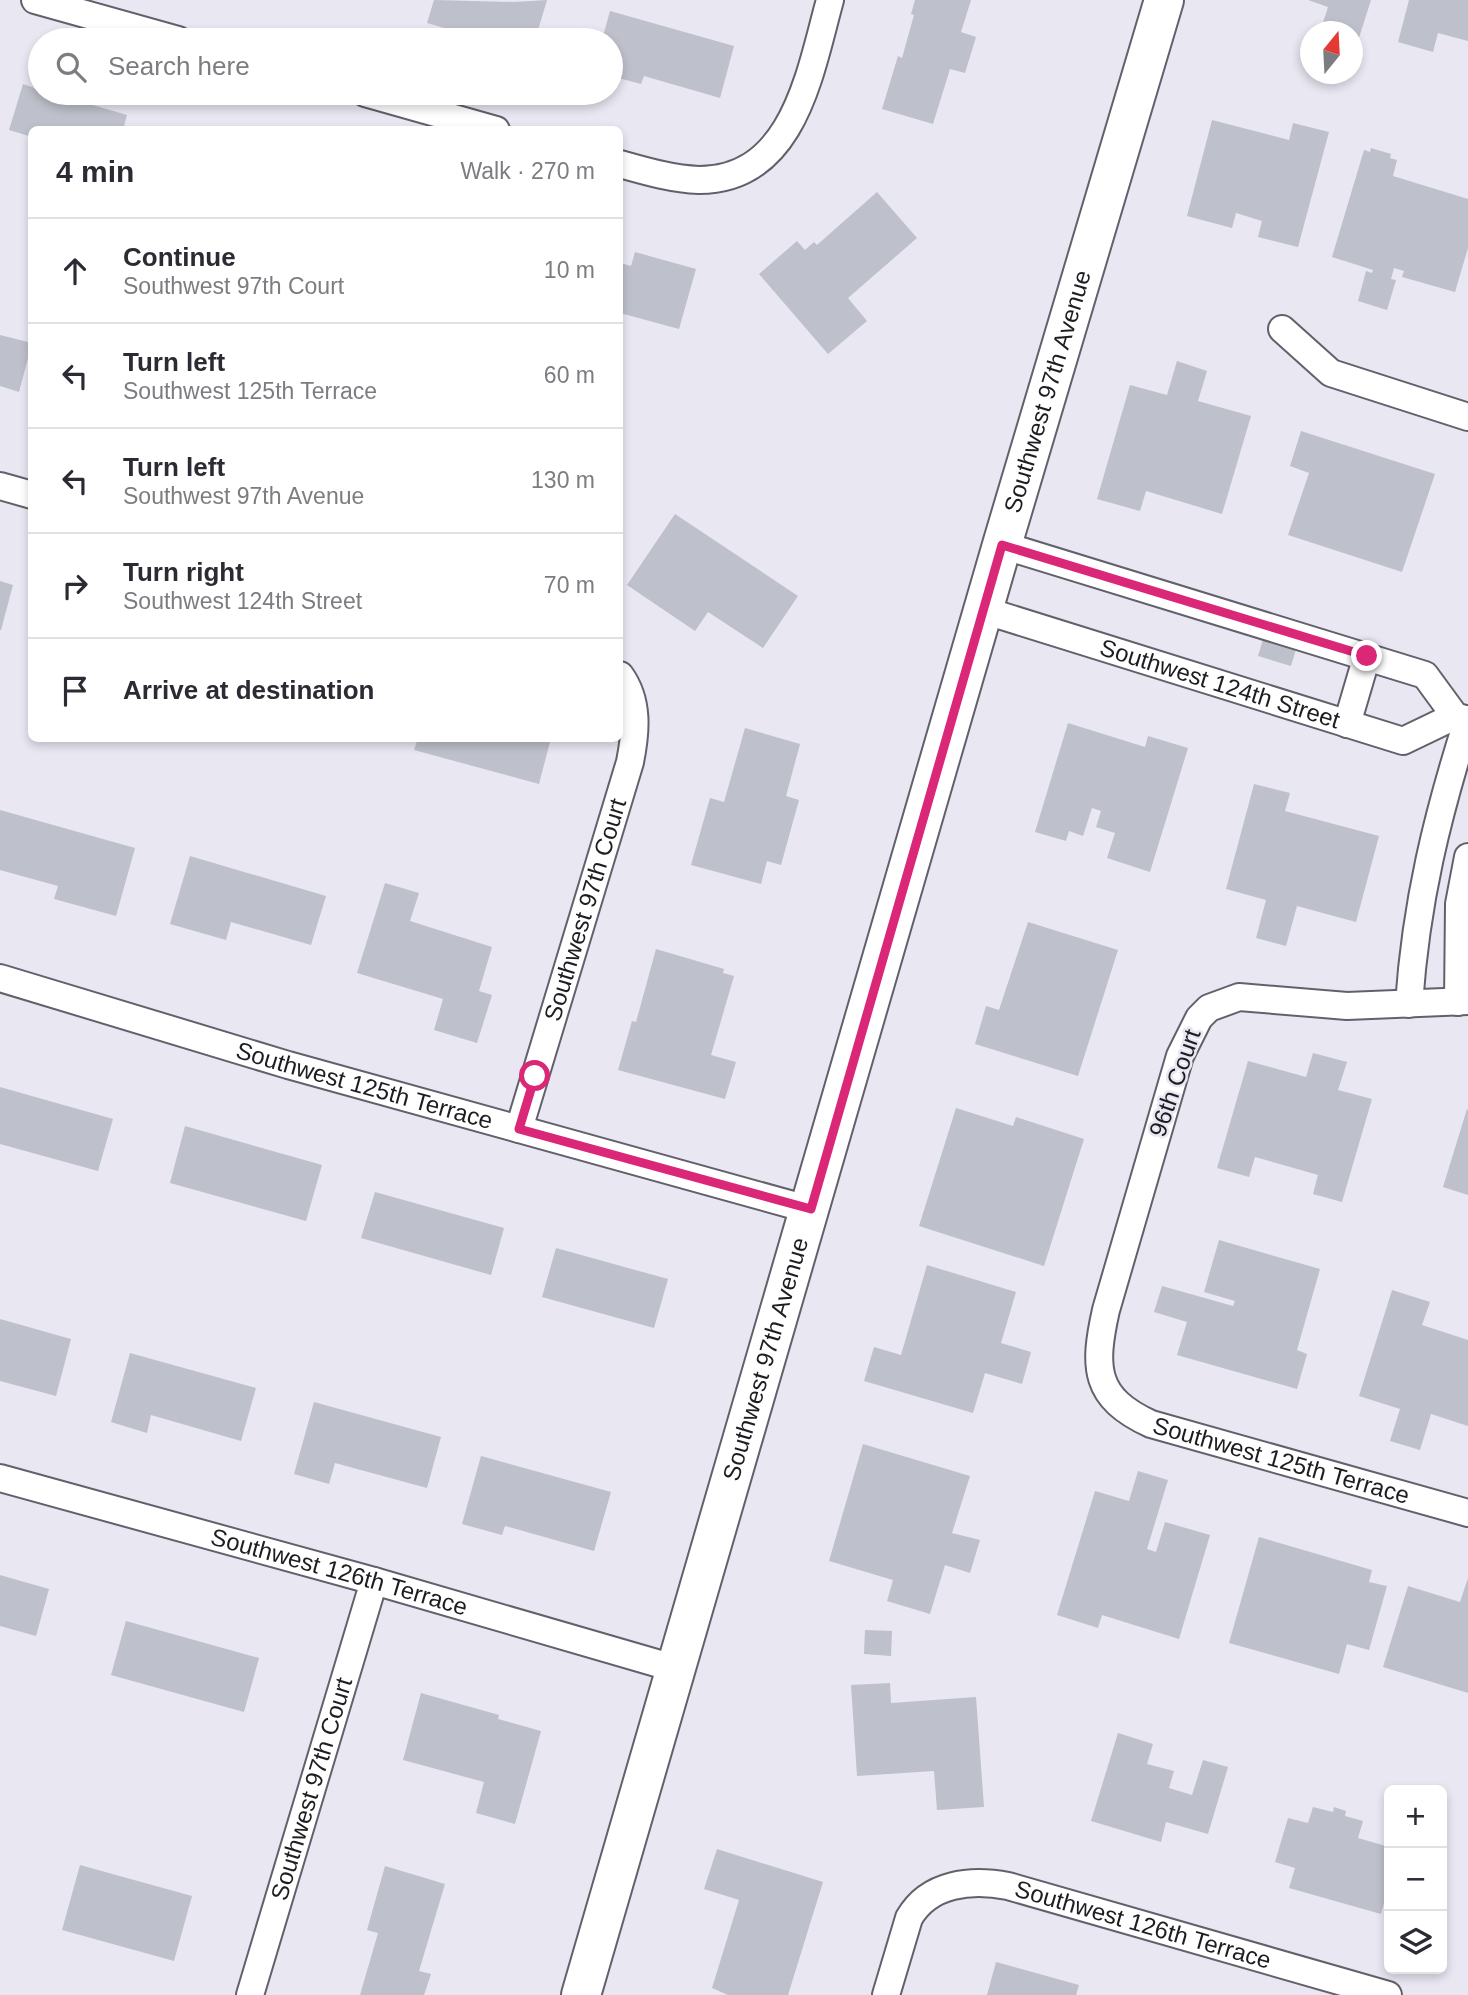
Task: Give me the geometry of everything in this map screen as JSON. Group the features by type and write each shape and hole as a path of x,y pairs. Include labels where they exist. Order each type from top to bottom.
{"street":[{"path":"35,0 135,28"},
{"path":"623,165 674,178 697,180 728,176 771,152 793,119 807,85 831,0"},
{"name":"Southwest 97th Avenue","path":"581,1995 983,610 1164,0"},
{"path":"407,105 482,126"},
{"path":"1282,329 1331,373 1468,417"},
{"path":"0,486 28,494"},
{"path":"1002,545 1424,675 1465,719 1423,882 1413,939 1409,1004"},
{"name":"Southwest 124th Street","path":"983,610 1403,741 1465,719"},
{"path":"1347,724 1367,656"},
{"name":"Southwest 97th Court","path":"519,1129 630,762 635,724 623,681"},
{"path":"1456,1002 1459,904 1468,857"},
{"name":"Southwest 125th Terrace","path":"0,978 519,1129 811,1209"},
{"name":"96th Court","path":"1105,1391 1100,1351 1106,1310 1180,1056 1199,1018 1209,1008 1239,997 1347,1006 1456,1002"},
{"name":"Southwest 125th Terrace","path":"1105,1391 1128,1413 1151,1424 1468,1513"},
{"name":"Southwest 126th Terrace","path":"0,1478 374,1581 677,1669"},
{"name":"Southwest 97th Court","path":"250,1995 374,1581"},
{"name":"Southwest 126th Terrace","path":"886,1995 909,1918 915,1907 938,1890 967,1884 995,1884 1382,1994"}],"building":[{"path":"434,0 547,0 539,28 444,28 427,23"},
{"path":"915,0 971,0 961,32 976,37 965,73 950,69 933,124 882,109 898,56 902,58 914,15 911,14"},
{"path":"1308,0 1371,0 1363,25 1363,21 1324,21 1328,7"},
{"path":"1409,0 1468,0 1468,41 1438,33 1433,52 1398,42"},
{"path":"610,11 734,46 720,98 644,76 641,84 623,79 623,28 605,28"},
{"path":"23,84 28,86 28,105 92,105 127,115 124,126 28,126 28,136 9,130"},
{"path":"1212,120 1289,140 1293,123 1329,132 1298,247 1258,237 1262,221 1236,213 1232,228 1187,216"},
{"path":"1371,148 1391,154 1390,158 1397,160 1393,176 1468,199 1468,248 1455,292 1402,277 1404,271 1394,268 1391,279 1396,280 1387,310 1358,301 1366,271 1372,273 1373,270 1332,257 1364,150 1370,152"},
{"path":"877,192 917,238 848,298 867,321 828,354 759,274 797,241 805,250 814,242 817,245"},
{"path":"635,252 696,269 679,329 623,314 623,264 631,266"},
{"path":"0,335 28,342 28,358 19,392 0,386"},
{"path":"1177,361 1207,371 1198,401 1251,416 1222,514 1146,491 1140,511 1097,499 1130,385 1167,395"},
{"path":"1301,431 1435,474 1402,572 1288,535 1309,473 1290,466"},
{"path":"675,514 798,596 763,648 708,612 695,631 627,585"},
{"path":"0,581 13,585 1,630 0,630"},
{"path":"1264,636 1297,646 1291,666 1258,656"},
{"path":"1068,723 1145,747 1148,736 1188,748 1150,872 1107,858 1115,833 1096,827 1101,811 1092,808 1083,836 1069,831 1066,841 1035,832"},
{"path":"745,728 800,744 786,796 799,800 781,865 767,861 761,884 691,865 710,798 724,802"},
{"path":"417,742 550,742 539,784 414,750"},
{"path":"1254,784 1290,793 1285,811 1379,836 1356,922 1297,906 1286,946 1256,938 1266,900 1226,889"},
{"path":"0,810 135,848 116,916 54,899 58,886 0,870"},
{"path":"190,856 326,896 311,945 231,922 226,940 170,924"},
{"path":"385,883 419,893 410,921 492,947 479,991 492,995 477,1043 434,1030 443,999 357,973"},
{"path":"1028,922 1118,950 1078,1076 975,1044 986,1006 999,1010"},
{"path":"656,949 724,969 723,973 734,976 711,1055 736,1062 725,1099 618,1070 632,1021 636,1022"},
{"path":"1313,1053 1347,1062 1338,1090 1372,1099 1342,1202 1313,1194 1318,1175 1255,1157 1249,1177 1217,1168 1248,1061 1306,1077"},
{"path":"0,1087 113,1119 98,1171 0,1144"},
{"path":"956,1108 1013,1126 1016,1117 1084,1139 1044,1266 919,1226"},
{"path":"1468,1110 1468,1195 1443,1187"},
{"path":"185,1126 322,1165 306,1221 170,1183"},
{"path":"375,1192 504,1228 491,1275 361,1238"},
{"path":"1219,1240 1320,1269 1297,1350 1307,1354 1297,1389 1177,1355 1187,1322 1154,1312 1162,1286 1233,1306 1235,1301 1204,1292"},
{"path":"556,1248 668,1279 654,1328 542,1297"},
{"path":"927,1265 1016,1292 1001,1343 1031,1352 1022,1384 985,1373 973,1413 864,1381 874,1347 901,1355"},
{"path":"1392,1290 1430,1302 1422,1325 1468,1340 1468,1426 1431,1414 1420,1450 1390,1441 1400,1409 1359,1396"},
{"path":"0,1319 71,1339 56,1396 0,1381"},
{"path":"130,1353 256,1388 241,1441 151,1415 147,1433 111,1422"},
{"path":"314,1402 441,1437 427,1488 335,1463 329,1484 294,1474"},
{"path":"863,1444 970,1476 952,1533 980,1540 970,1573 945,1565 930,1614 887,1601 893,1580 829,1561"},
{"path":"481,1456 611,1492 594,1551 505,1526 502,1535 462,1524"},
{"path":"1138,1471 1168,1480 1147,1549 1156,1552 1165,1522 1210,1535 1179,1639 1102,1615 1098,1628 1057,1615 1095,1491 1129,1501"},
{"path":"1259,1537 1372,1570 1369,1582 1387,1586 1369,1650 1347,1644 1339,1674 1229,1643"},
{"path":"0,1575 49,1589 36,1636 0,1626"},
{"path":"1468,1578 1468,1693 1383,1667 1408,1586 1460,1602"},
{"path":"126,1621 259,1658 244,1712 111,1675"},
{"path":"865,1630 892,1631 891,1656 864,1654"},
{"path":"890,1683 891,1703 976,1697 984,1807 937,1810 934,1771 857,1776 851,1685"},
{"path":"421,1693 499,1715 498,1719 541,1731 515,1824 476,1813 484,1782 403,1760"},
{"path":"1118,1733 1153,1744 1147,1764 1174,1771 1169,1788 1192,1795 1203,1760 1228,1767 1208,1834 1166,1822 1161,1842 1091,1821"},
{"path":"1313,1807 1333,1812 1334,1807 1346,1811 1345,1816 1363,1821 1358,1838 1384,1846 1384,1903 1381,1914 1289,1888 1295,1868 1275,1862 1288,1818 1308,1823"},
{"path":"717,1849 823,1882 788,1995 728,1995 712,1988 739,1900 704,1889"},
{"path":"80,1865 192,1896 174,1961 62,1930"},
{"path":"385,1866 445,1884 419,1971 431,1974 424,1995 360,1995 378,1933 367,1930"},
{"path":"996,1962 1079,1985 1076,1995 987,1995"}],"route":[{"path":"535,1076 519,1129 811,1209 1002,545 1367,656"}]}
